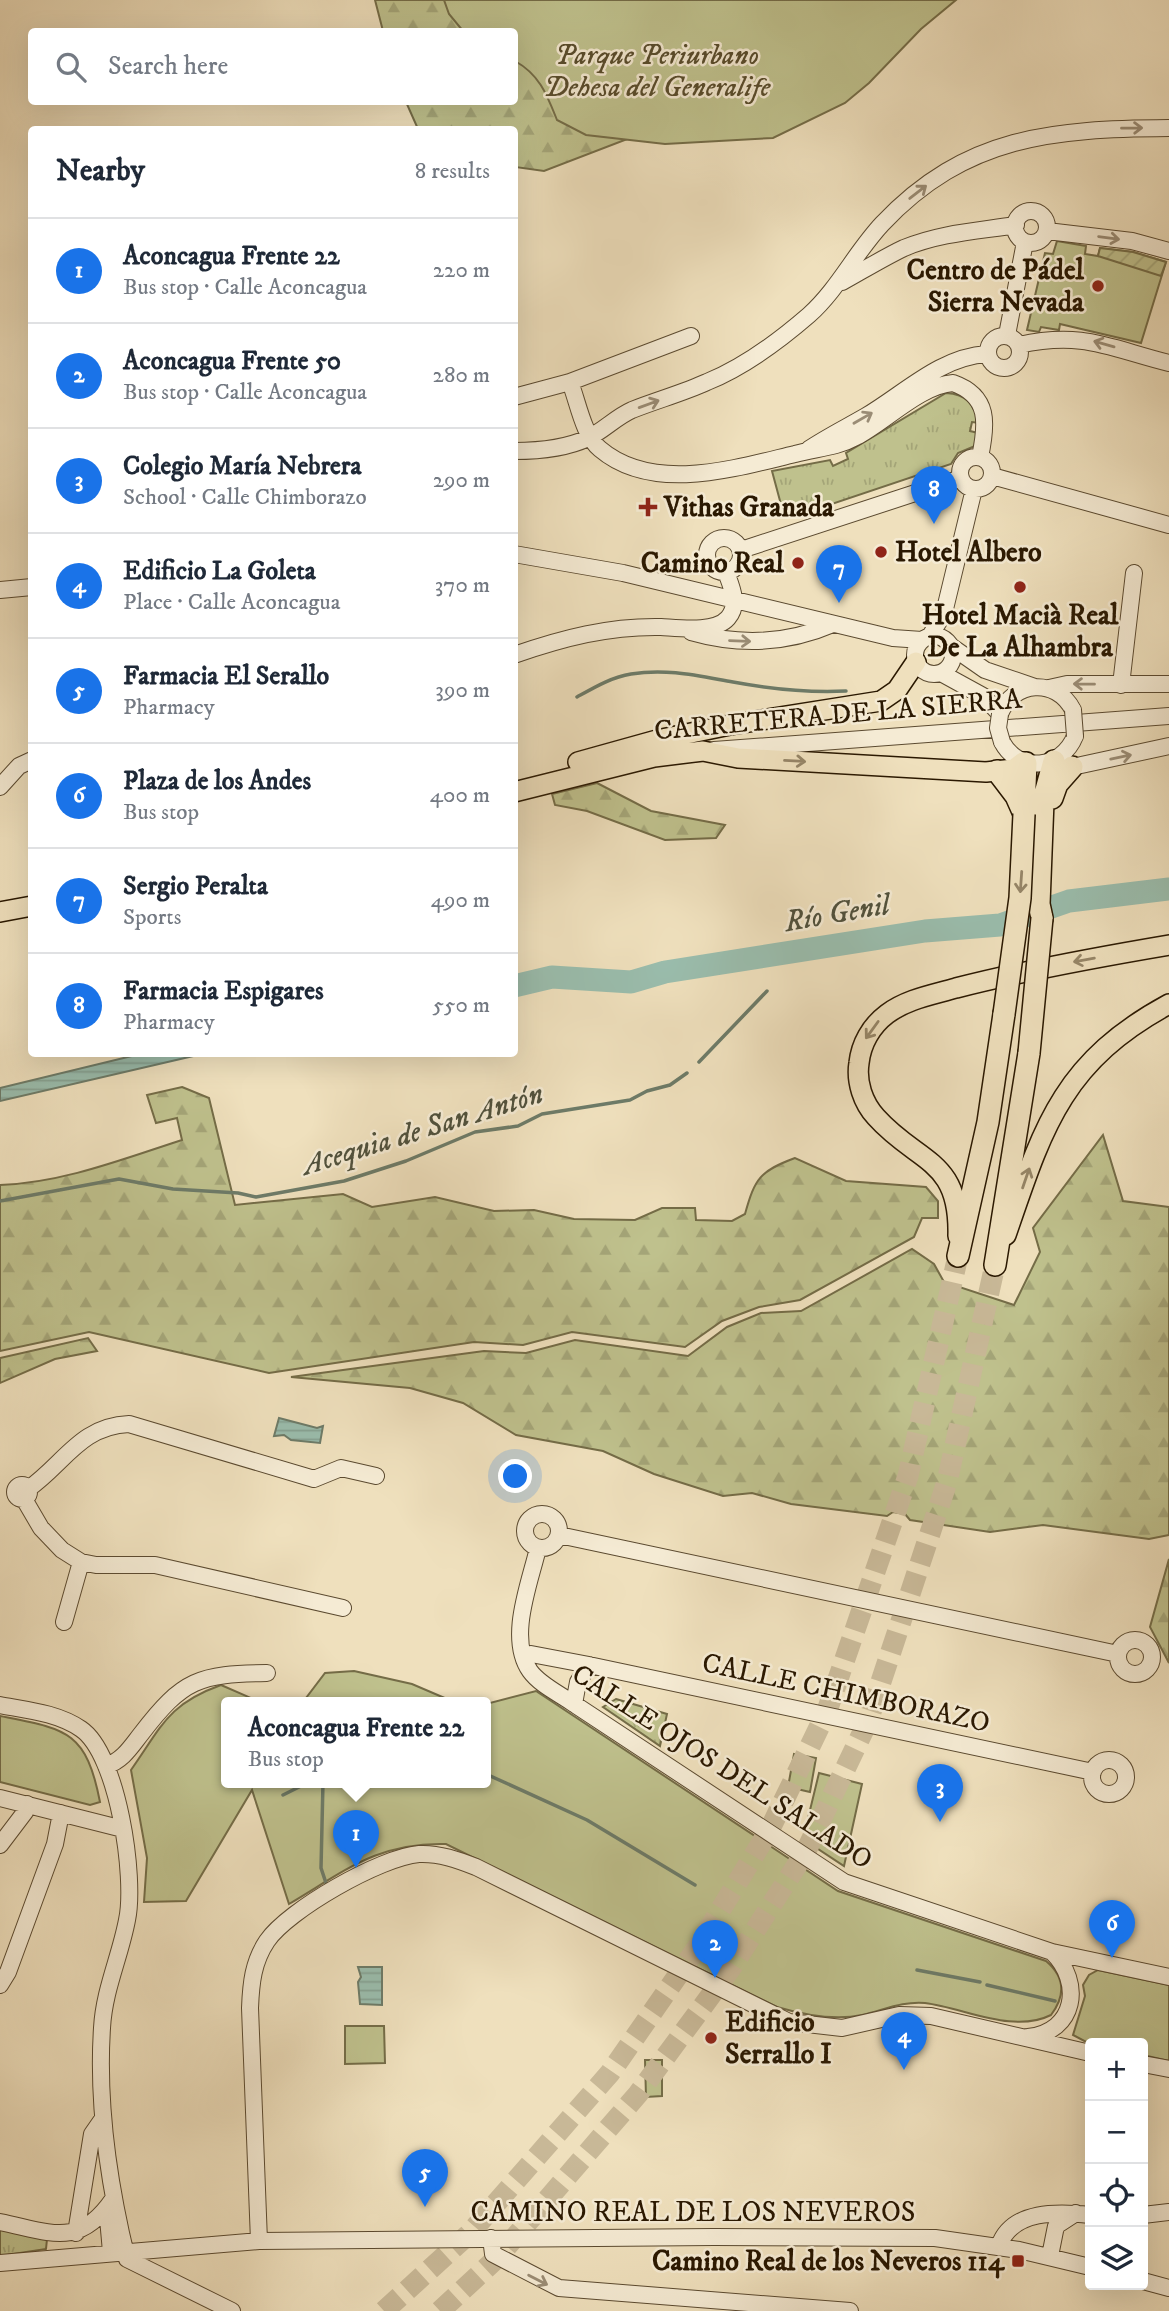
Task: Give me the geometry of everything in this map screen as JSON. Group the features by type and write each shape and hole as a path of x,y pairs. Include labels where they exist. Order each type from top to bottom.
{"highway":[{"path":"995,1265 1029,1053 1042,918 1039,904 1038,814 1025,762"},
{"path":"958,1256 1000,1053 1020,898 1046,786 1061,762"},
{"path":"997,771 1016,796 1038,814"}],"main road":[{"path":"518,781 657,740 881,701 897,690 916,660"},
{"path":"703,751 738,758 997,771 1014,769 1025,762"},
{"name":"CARRETERA DE LA SIERRA","path":"518,791 606,767 703,751"},
{"path":"0,912 28,907"},
{"path":"958,1256 959,1218 950,1184 935,1165 875,1117 862,1094 860,1055 870,1031 887,1013 916,999 1073,962 1169,945"},
{"path":"995,1265 1035,1150 1061,1097 1106,1046 1169,1004"}],"street":[{"path":"518,450 576,443 590,438 630,411 710,381 754,356 811,313 837,285 882,224 939,176 1003,145 1075,130 1169,128"},
{"path":"1033,212 1044,218 1047,231 1038,242 1025,242 1018,236 1016,225 1021,216 1033,212"},
{"path":"882,224 888,241 904,248"},
{"path":"837,285 904,248 964,231 1016,225"},
{"path":"1047,231 1132,241 1169,251"},
{"path":"987,354 997,367 1008,368 1020,356 1013,340 1025,242"},
{"path":"518,396 570,382 691,336"},
{"path":"987,354 992,340 1067,338 1095,341 1169,363"},
{"path":"804,452 865,417 931,372 958,360 987,354"},
{"path":"570,382 590,438 599,449 634,467 682,474 716,471 835,447 878,425 928,390 953,383 973,393 984,410 986,422 980,457"},
{"path":"970,457 980,457 988,462 992,476 983,487 974,489 966,485 961,478 962,464 970,457"},
{"path":"992,476 1169,526"},
{"path":"741,550 961,478"},
{"path":"916,660 926,638 944,612 974,489"},
{"path":"725,537 736,542 741,550 739,563 726,572 715,569 708,561 710,544 725,537"},
{"path":"518,555 610,570 892,638 943,638 985,670 1062,695 1073,710 1075,736 1061,762"},
{"path":"682,629 726,620 735,600 726,572"},
{"path":"1121,685 1133,573"},
{"path":"0,590 28,587"},
{"path":"941,673 952,662 944,612"},
{"path":"518,654 601,630 625,627 682,629 727,640 764,642 799,638 833,624"},
{"path":"892,638 926,672 941,673 977,692 1000,714"},
{"path":"1169,684 1067,684 1014,694 1000,714 998,728 1002,742 1011,755 1025,762 1041,764 1169,746"},
{"name":"CARRETERA DE LA SIERRA","path":"703,751 1169,716"},
{"path":"0,788 19,766 28,762"},
{"path":"344,1608 155,1565 96,1566 81,1562 62,1550 41,1528 17,1494 87,1437 114,1424 129,1424 314,1479 341,1468 376,1476"},
{"path":"544,1514 554,1519 559,1535 548,1547 538,1548 528,1542 525,1531 533,1517 544,1514"},
{"path":"559,1535 1118,1654"},
{"path":"523,1656 521,1631 538,1548"},
{"path":"64,1622 81,1562"},
{"name":"CALLE CHIMBORAZO","path":"523,1656 531,1654 589,1665 1093,1772"},
{"name":"CALLE OJOS DEL SALADO","path":"523,1656 536,1678 844,1882 1052,1952 1169,1978"},
{"path":"574,1704 578,1682 589,1665"},
{"path":"106,1766 121,1761 164,1704 194,1682 225,1673 267,1673"},
{"path":"0,1705 50,1715 83,1730 95,1743 106,1766 123,1829 128,1864 128,1918 106,1993 101,2122 107,2136 110,2203 118,2252 135,2265 155,2272 232,2311"},
{"path":"0,1798 123,1829"},
{"path":"0,1845 25,1812 27,1804"},
{"path":"0,1985 8,1972 55,1844 61,1813"},
{"path":"259,2241 250,2008 252,1973 258,1957 282,1925 300,1910 385,1862 404,1856 421,1854 449,1857 476,1867 789,2022 842,2028 900,2015 918,2014 1085,2052"},
{"path":"1028,2037 1051,2031 1068,2010 1072,1996 1071,1978 1065,1965 1052,1952"},
{"path":"1071,1978 1093,1961"},
{"path":"1059,2023 1069,2049"},
{"path":"1148,2065 1169,2069"},
{"path":"76,2233 93,2134 101,2122"},
{"path":"0,2222 76,2233 85,2229 110,2203"},
{"path":"999,2246 1013,2227 1029,2218 1053,2212 1083,2214"},
{"path":"1148,2214 1169,2212"},
{"path":"1050,2256 1052,2236 1061,2221 1083,2214"},
{"path":"1029,2218 1044,2225 1052,2236"},
{"path":"491,2238 493,2254 559,2288 850,2311"},
{"name":"CAMINO REAL DE LOS NEVEROS","path":"0,2263 259,2241 935,2238 999,2246 1085,2266"},
{"path":"149,2249 155,2272"},
{"path":"1148,2282 1169,2288"}],"green space":[{"path":"375,0 693,0 695,113 544,171 518,167 518,126 417,126 407,105 518,105 518,28 382,28"},
{"name":"Parque Periurbano Dehesa del Generalife","path":"444,0 956,0 921,29 869,83 845,103 773,138 665,144 586,135 557,120 537,79 518,63 518,28 461,28 449,14"},
{"name":"Centro de Pádel Sierra Nevada","path":"1057,241 1086,246 1085,254 1098,256 1100,248 1133,252 1166,262 1141,343 1060,324 1059,330 1041,327 1039,332 1027,330 1045,253 1053,254"},
{"path":"1100,248 1133,252 1166,262 1161,276 1098,256"},
{"path":"946,393 965,398 980,423 972,422 970,431 978,433 975,446 958,453 951,464 796,516 793,509 783,512 772,471 830,460 833,466 848,459 846,453"},
{"path":"597,783 651,811 725,825 716,838 665,840 587,811 555,805 552,794"},
{"path":"182,1087 209,1098 235,1205 343,1194 372,1207 435,1197 494,1211 534,1210 574,1219 635,1220 662,1208 695,1208 696,1220 732,1221 745,1214 756,1184 766,1172 795,1158 846,1181 926,1187 938,1201 938,1218 922,1218 914,1237 800,1300 759,1307 722,1321 685,1347 572,1332 523,1345 474,1342 269,1373 89,1332 0,1351 0,1185 69,1175 182,1140 177,1118 156,1123 147,1095"},
{"path":"1103,1135 1123,1201 1169,1207 1169,1535 1149,1539 1043,1525 990,1532 910,1520 905,1514 893,1512 887,1516 791,1504 752,1493 723,1496 654,1474 603,1451 516,1435 463,1403 410,1388 291,1377 484,1351 526,1353 575,1340 688,1356 727,1327 761,1313 801,1311 912,1249 934,1264 944,1282 1014,1305 1040,1252 1033,1228"},
{"path":"88,1338 97,1351 55,1359 0,1383 0,1358"},
{"path":"1169,1559 1169,1663 1150,1627"},
{"path":"354,1671 412,1684 442,1697 307,1697 325,1673"},
{"path":"221,1685 249,1697 221,1697 221,1788 491,1788 491,1703 536,1691 838,1891 1046,1961 1060,1980 1059,2000 1051,2015 1021,2022 989,2018 925,2003 841,2017 787,2010 446,1844 422,1845 381,1853 345,1870 289,1904 252,1790 186,1901 144,1902 147,1858 131,1770 168,1718 203,1692"},
{"path":"616,1699 667,1714 660,1746 603,1707"},
{"path":"0,1716 42,1725 70,1737 88,1760 100,1802 90,1805 0,1782"},
{"path":"794,1754 816,1758 810,1792 788,1787"},
{"path":"819,1773 862,1784 844,1866 803,1839"},
{"path":"1098,1970 1169,1985 1169,2061 1148,2056 1148,2038 1085,2038 1085,2041 1073,2035 1085,1996 1083,1985 1089,1975"},
{"path":"345,2026 384,2026 385,2063 345,2064"},
{"path":"645,2060 662,2060 662,2096 646,2097"},
{"path":"0,2229 47,2239 46,2249 0,2256"}],"shaded area":[{"path":"128,1057 189,1057 0,1101 0,1088"},
{"path":"279,1418 317,1428 323,1426 320,1443 291,1440 284,1435 274,1436"},
{"path":"358,1967 382,1967 382,2005 360,2004 358,1982 361,1977"}],"waterway":[{"path":"577,697 617,677 644,672 695,675 775,688 846,691"},
{"name":"Río Genil","path":"518,985 552,977 631,982 665,972 925,931 1000,925 1069,901 1169,889"},
{"name":"Acequia de San Antón","path":"699,1062 767,991"},
{"name":"Acequia de San Antón","path":"0,1201 119,1179 173,1189 238,1193 256,1197 344,1181 406,1161 475,1132 518,1126 542,1114 630,1100 647,1091 670,1085 687,1073"},
{"path":"491,1776 587,1820 695,1885"},
{"path":"283,1795 297,1788"},
{"path":"323,1788 321,1868 326,1883"},
{"path":"917,1970 980,1982"},
{"path":"987,1985 1055,2001"}],"tunnel":[{"path":"384,2311 470,2233 610,2073 699,1945 770,1829 827,1711 908,1476 958,1256"},
{"path":"440,2311 497,2258 638,2094 731,1968 806,1851 868,1721 947,1482 995,1265"}],"place":[{"name":"Centro de Pádel Sierra Nevada","path":"1098,286"},
{"name":"Vithas Granada","path":"648,507"},
{"name":"Farmacia Espigares","path":"934,524"},
{"name":"Hotel Albero","path":"881,552"},
{"name":"Camino Real","path":"798,563"},
{"name":"Hotel Macià Real De La Alhambra","path":"1020,587"},
{"name":"Sergio Peralta","path":"839,603"},
{"name":"Colegio María Nebrera","path":"940,1822"},
{"name":"Aconcagua Frente 22","path":"356,1868"},
{"name":"Plaza de los Andes","path":"1112,1958"},
{"name":"Aconcagua Frente 50","path":"715,1978"},
{"name":"Edificio Serrallo I","path":"711,2038"},
{"name":"Edificio La Goleta","path":"904,2070"},
{"name":"Farmacia El Serallo","path":"425,2207"},
{"name":"Camino Real de los Neveros 114","path":"1018,2261"}]}
